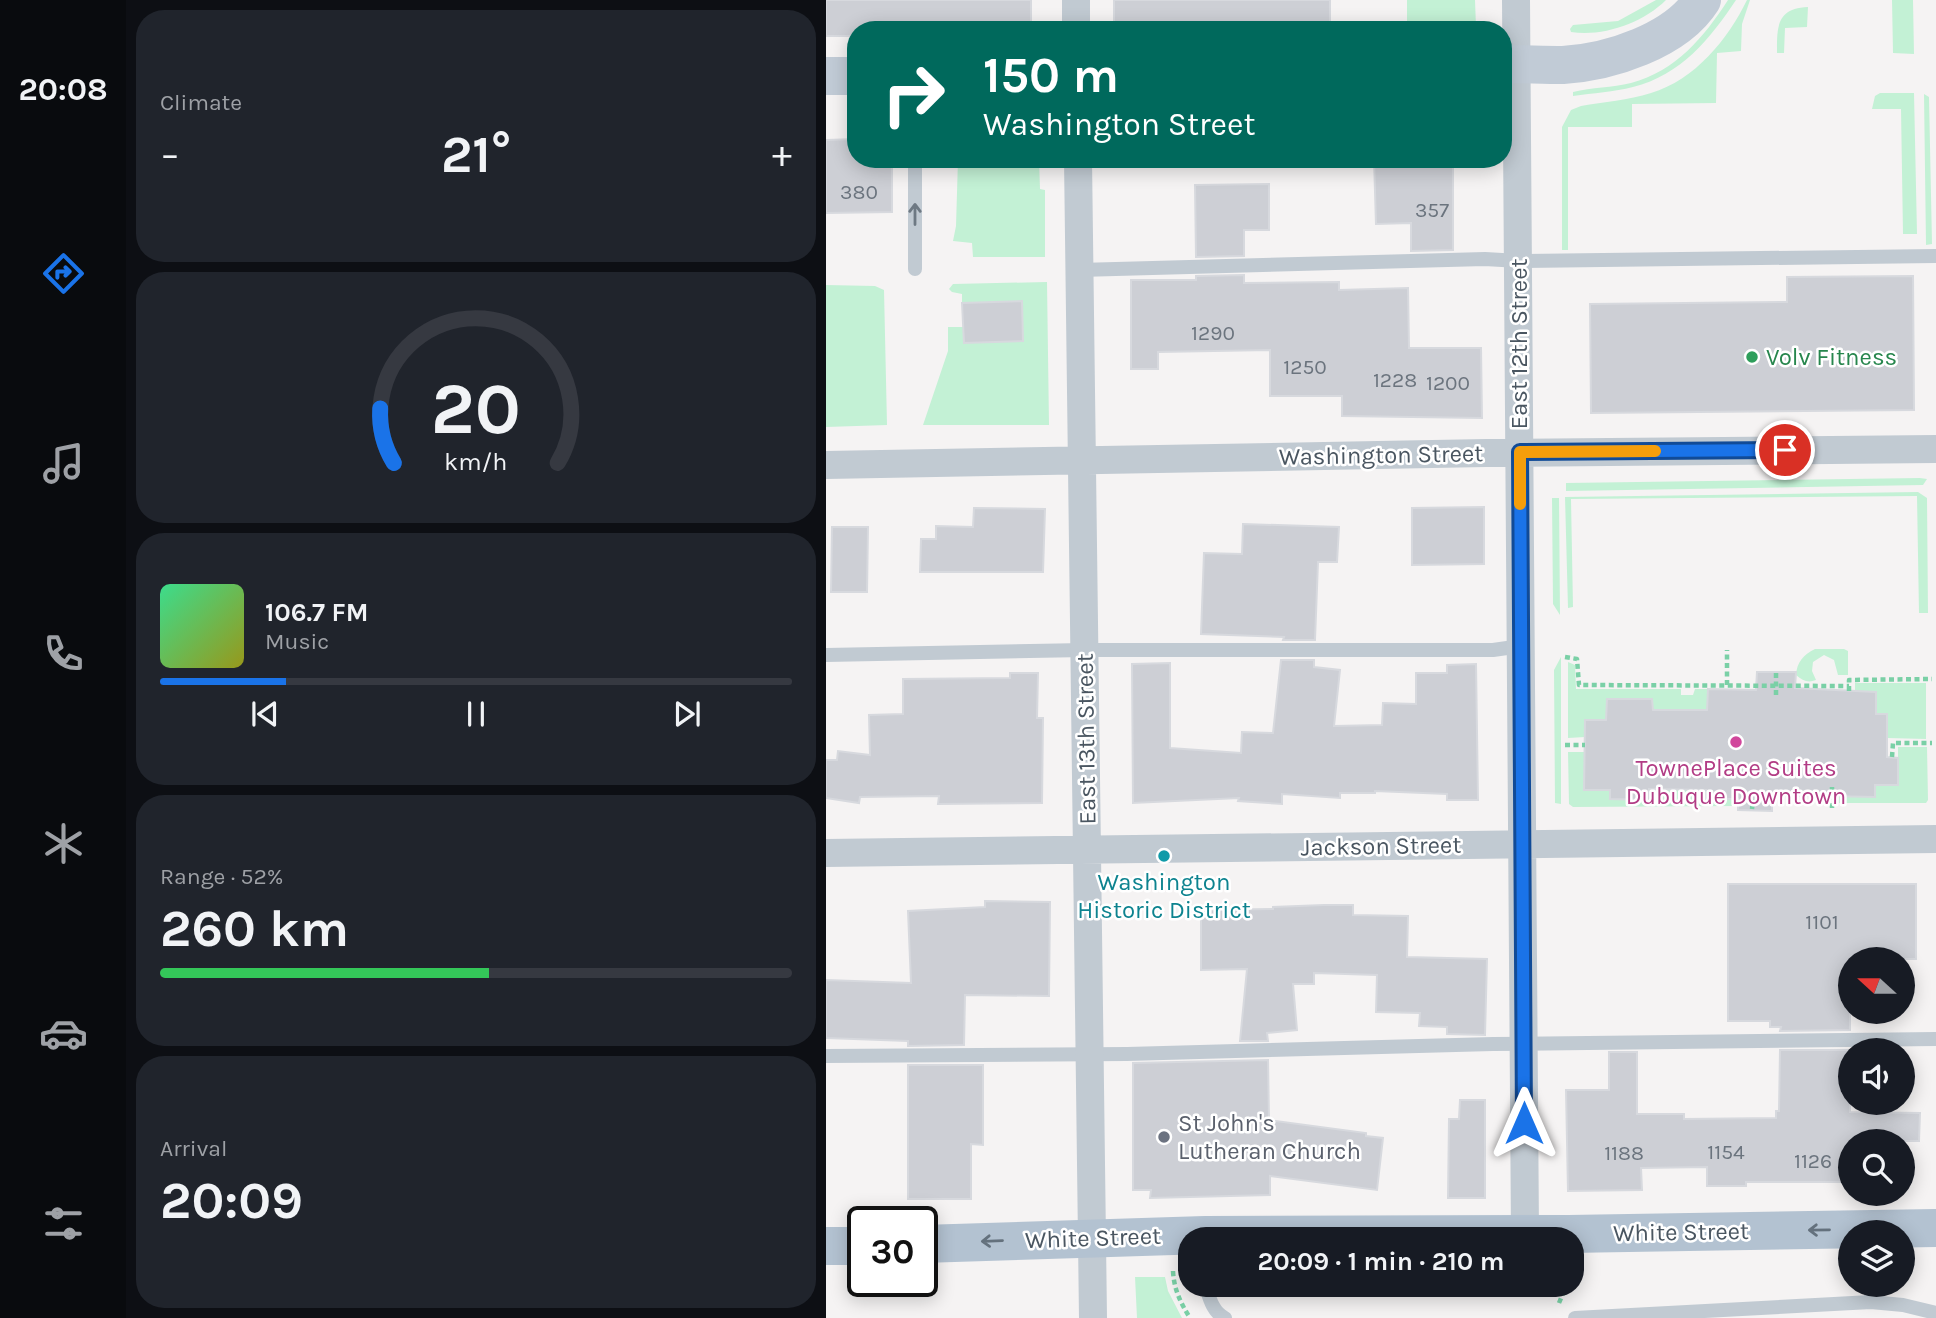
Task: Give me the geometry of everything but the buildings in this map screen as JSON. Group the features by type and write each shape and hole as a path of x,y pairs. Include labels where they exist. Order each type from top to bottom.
{"main road":[{"path":"1512,64 1564,65 1604,60 1642,46 1671,31 1702,0"},
{"path":"826,76 847,76"},
{"name":"White Street","path":"1915,1229 1936,1228"},
{"name":"White Street","path":"1584,1233 1838,1230"},
{"name":"White Street","path":"938,1243 1092,1237 1178,1237"},
{"path":"826,1246 847,1246"}],"street":[{"path":"1076,0 1076,21"},
{"name":"East 12th Street","path":"1512,43 1516,0"},
{"name":"East 12th Street","path":"1512,108 1519,261 1525,1227"},
{"name":"East 13th Street","path":"1078,168 1093,1318"},
{"name":"Washington Street","path":"826,465 1520,452 1936,449"},
{"name":"Jackson Street","path":"826,853 1936,839"}],"lane":[{"path":"915,168 915,269"},
{"path":"1079,270 1485,259 1519,261 1936,256"},
{"path":"826,655 1084,650 1493,650 1521,646"},
{"path":"826,1056 1089,1055 1524,1043 1936,1039"},
{"path":"1209,1297 1219,1315 1224,1318"},
{"path":"1871,1297 1871,1302"},
{"path":"1575,1318 1871,1302 1936,1312"}],"path":[{"path":"1727,650 1727,685"},
{"path":"1565,657 1577,659 1579,685 1776,685 1849,688 1849,680 1932,679"},
{"path":"1776,672 1776,695"},
{"path":"1892,757 1893,743 1931,743"},
{"path":"1565,745 1585,745"},
{"path":"1832,787 1832,808"},
{"path":"1752,808 1753,799"},
{"path":"1173,1271 1179,1300 1190,1318"},
{"path":"1559,1303 1562,1297"}],"green space":[{"path":"1407,0 1475,0 1476,21 1407,21"},
{"path":"1656,0 1666,0 1634,22 1609,30 1571,32 1573,25 1618,21"},
{"path":"1728,0 1736,0 1705,42 1666,74 1633,87 1573,96 1573,92 1631,83 1662,70 1699,39"},
{"path":"1747,0 1750,0 1742,24 1741,51 1717,53 1716,103 1632,104 1632,127 1568,127 1568,250 1562,250 1562,127 1571,110 1651,93 1682,78 1696,68 1720,43"},
{"path":"1892,0 1913,0 1914,54 1893,53"},
{"path":"1808,7 1807,27 1785,28 1784,53 1777,53 1778,28 1784,15 1797,8"},
{"path":"1880,93 1914,93 1917,234 1903,234 1901,109 1872,109 1875,96"},
{"path":"1924,94 1929,97 1932,244 1926,245"},
{"path":"958,168 1039,168 1040,189 1045,190 1045,257 973,257 972,243 953,241"},
{"path":"1047,282 1049,425 923,425 948,351 948,327 963,327 964,343 1021,301 962,303 962,294 949,289 953,284"},
{"path":"826,285 875,286 884,290 887,425 826,427"},
{"path":"1927,479 1923,485 1566,491 1566,483"},
{"path":"1918,492 1927,498 1928,613 1919,613 1917,496 1571,499 1573,607 1568,608 1565,497"},
{"path":"1552,498 1559,498 1560,615 1553,604"},
{"path":"1815,649 1848,651 1848,675 1838,675 1834,660 1824,655 1813,662 1812,671 1816,680 1803,680 1796,675 1804,656"},
{"path":"1561,657 1561,804 1555,803 1554,670"},
{"path":"1568,662 1575,665 1576,689 1681,689 1681,695 1693,695 1695,689 1708,689 1707,710 1653,710 1652,699 1607,699 1606,720 1585,720 1585,737 1568,738"},
{"path":"1855,683 1926,683 1926,739 1887,738 1887,714 1876,714 1876,692 1855,691"},
{"path":"1898,747 1927,747 1926,803 1839,803 1839,797 1875,797 1875,785 1898,785"},
{"path":"1568,752 1584,752 1584,789 1610,790 1610,799 1649,800 1649,789 1706,790 1706,798 1738,799 1738,806 1573,807 1569,804"},
{"path":"1135,1277 1165,1277 1168,1291 1182,1318 1137,1318"}],"slow traffic":[{"path":"1520,504 1520,452 1655,451"}],"place":[{"name":"Volv Fitness","path":"1752,357"},
{"name":"TownePlace Suites Dubuque Downtown","path":"1736,742"},
{"name":"Washington Historic District","path":"1164,856"},
{"name":"St John's Lutheran Church","path":"1164,1137"}],"route":[{"path":"1524,1123 1520,452 1785,450"}]}
